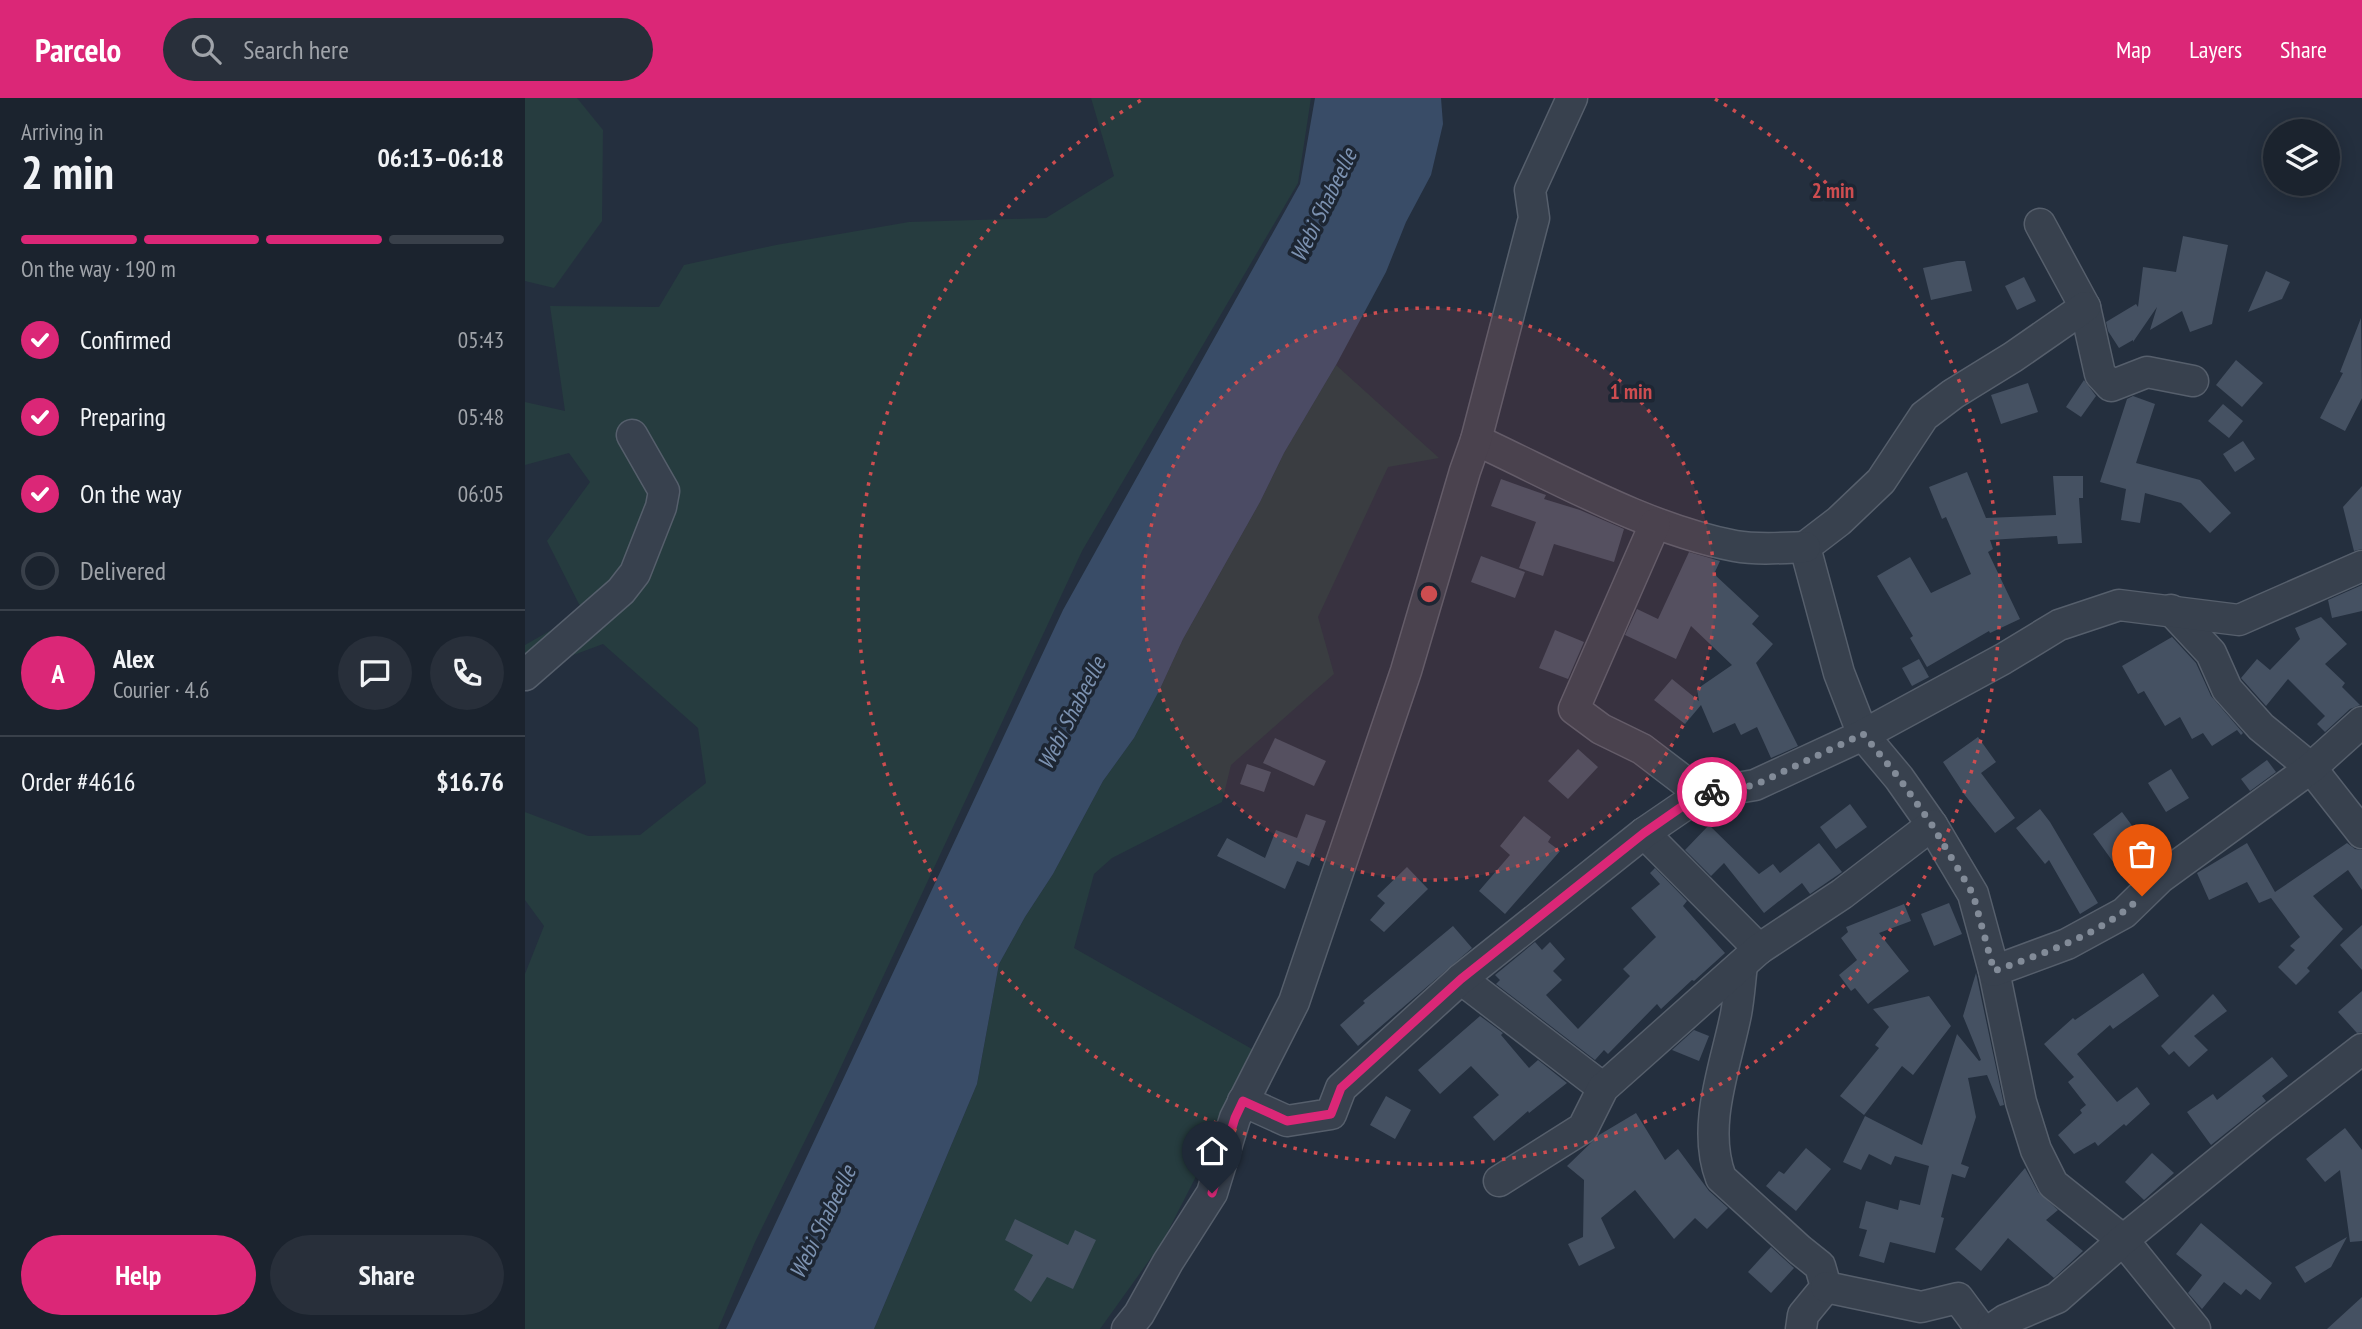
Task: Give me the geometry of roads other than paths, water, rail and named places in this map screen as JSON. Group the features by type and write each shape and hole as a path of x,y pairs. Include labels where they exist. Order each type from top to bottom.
{"street":[{"path":"1127,1329 1139,1314 1212,1193 1235,1118 1294,1002 1406,671 1476,440 1534,218 1529,190 1572,98"},
{"path":"2040,224 2085,307 2100,374 2111,386 2147,372 2193,381"},
{"path":"1476,440 1655,524 1735,546 1770,549 1805,547 1839,521 1881,481 1924,416 2085,307"},
{"path":"525,675 621,591 635,573 664,491 632,435"},
{"path":"1655,524 1574,709 1601,729 1642,749 1700,794"},
{"path":"1805,547 1839,673 1863,734 1899,778 1932,825 1973,894 1994,971 2021,1102 2036,1150 2053,1184 2123,1240 2195,1329"},
{"path":"1243,1101 1287,1121 1331,1114 1341,1088 1461,979 1644,833 1700,794 1755,785 1863,734 2003,659 2059,625 2119,605 2239,620 2362,566"},
{"path":"2171,610 2211,653 2227,689 2261,727 2311,768 2362,833"},
{"path":"1994,971 2067,944 2124,913 2160,878 2311,768 2362,722"},
{"path":"1499,1181 1583,1128 1603,1088 1751,957 1842,894 1932,825"},
{"path":"1644,833 1751,957"},
{"path":"1751,957 1718,1096 1714,1134 1715,1163 1721,1178 1820,1266 1826,1287"},
{"path":"1461,979 1603,1088"},
{"path":"1992,1329 2005,1320 2057,1298 2123,1240 2362,1049"},
{"path":"1801,1329 1803,1315 1826,1287"},
{"path":"1826,1287 1921,1307 1958,1298 1981,1329"}],"water":[{"name":"Webi Shabeelle","path":"1315,98 1441,98 1443,124 1431,175 1406,222 1386,272 1183,639 1134,738 1103,781 1053,874 999,964 977,1084 874,1329 726,1329 1063,610 1300,184"}]}
